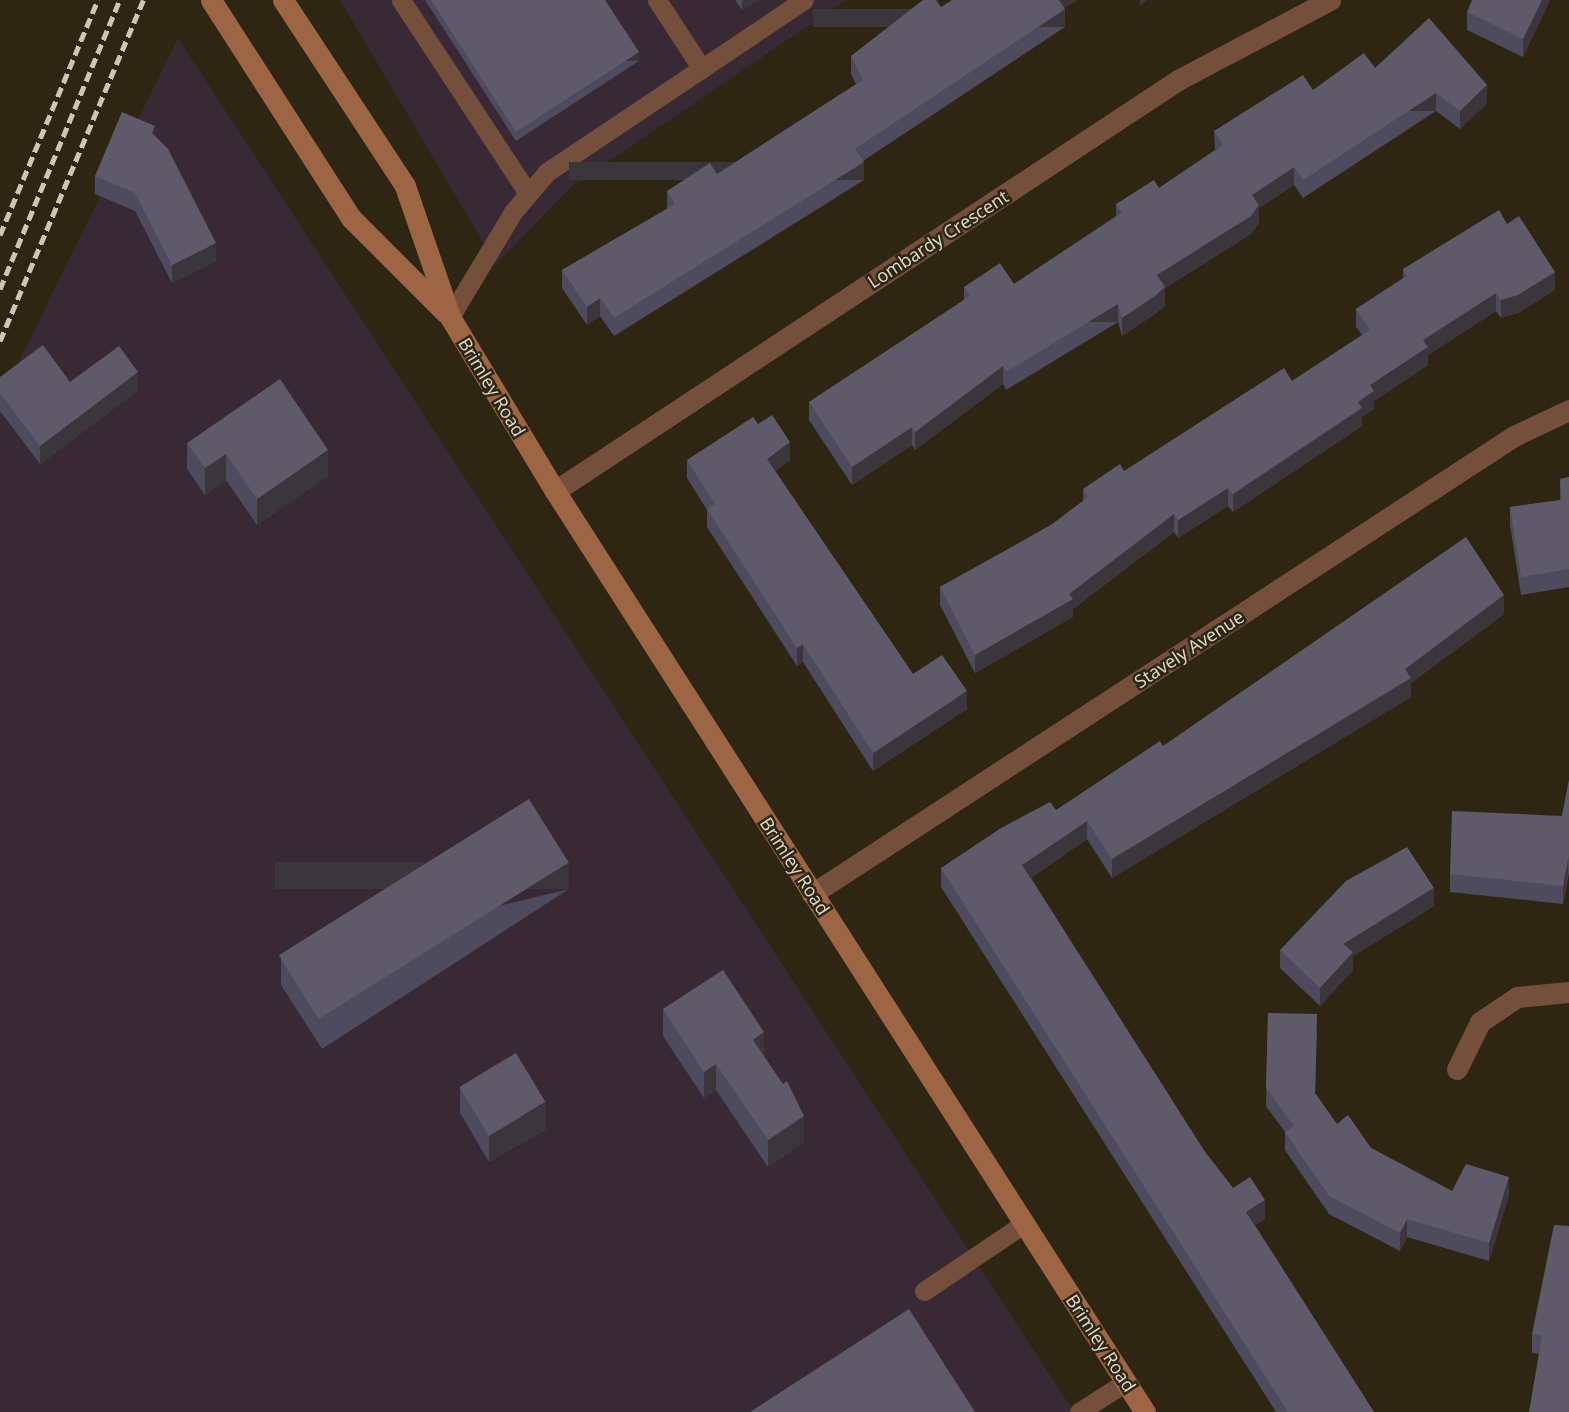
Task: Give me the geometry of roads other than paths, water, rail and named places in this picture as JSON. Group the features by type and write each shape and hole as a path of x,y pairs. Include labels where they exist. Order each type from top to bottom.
{"main road":[{"name":"Brimley Road","path":"211,0 351,218 450,317"},
{"name":"Brimley Road","path":"283,0 405,186 450,317 555,491 1145,1412"}],"street":[{"name":"Lombardy Crescent","path":"555,491 1178,80 1330,0"},
{"name":"Stavely Avenue","path":"813,894 1514,436 1569,410"},
{"path":"1457,1069 1480,1022 1517,997 1569,992"}],"lane":[{"path":"401,0 528,193"},
{"path":"657,0 702,69"},
{"path":"450,317 528,193 547,172 804,0"},
{"path":"924,1291 1025,1223"},
{"path":"1079,1412 1126,1382"}],"railway":[{"path":"0,235 98,0"},
{"path":"0,289 120,0"},
{"path":"0,341 143,0"}]}
